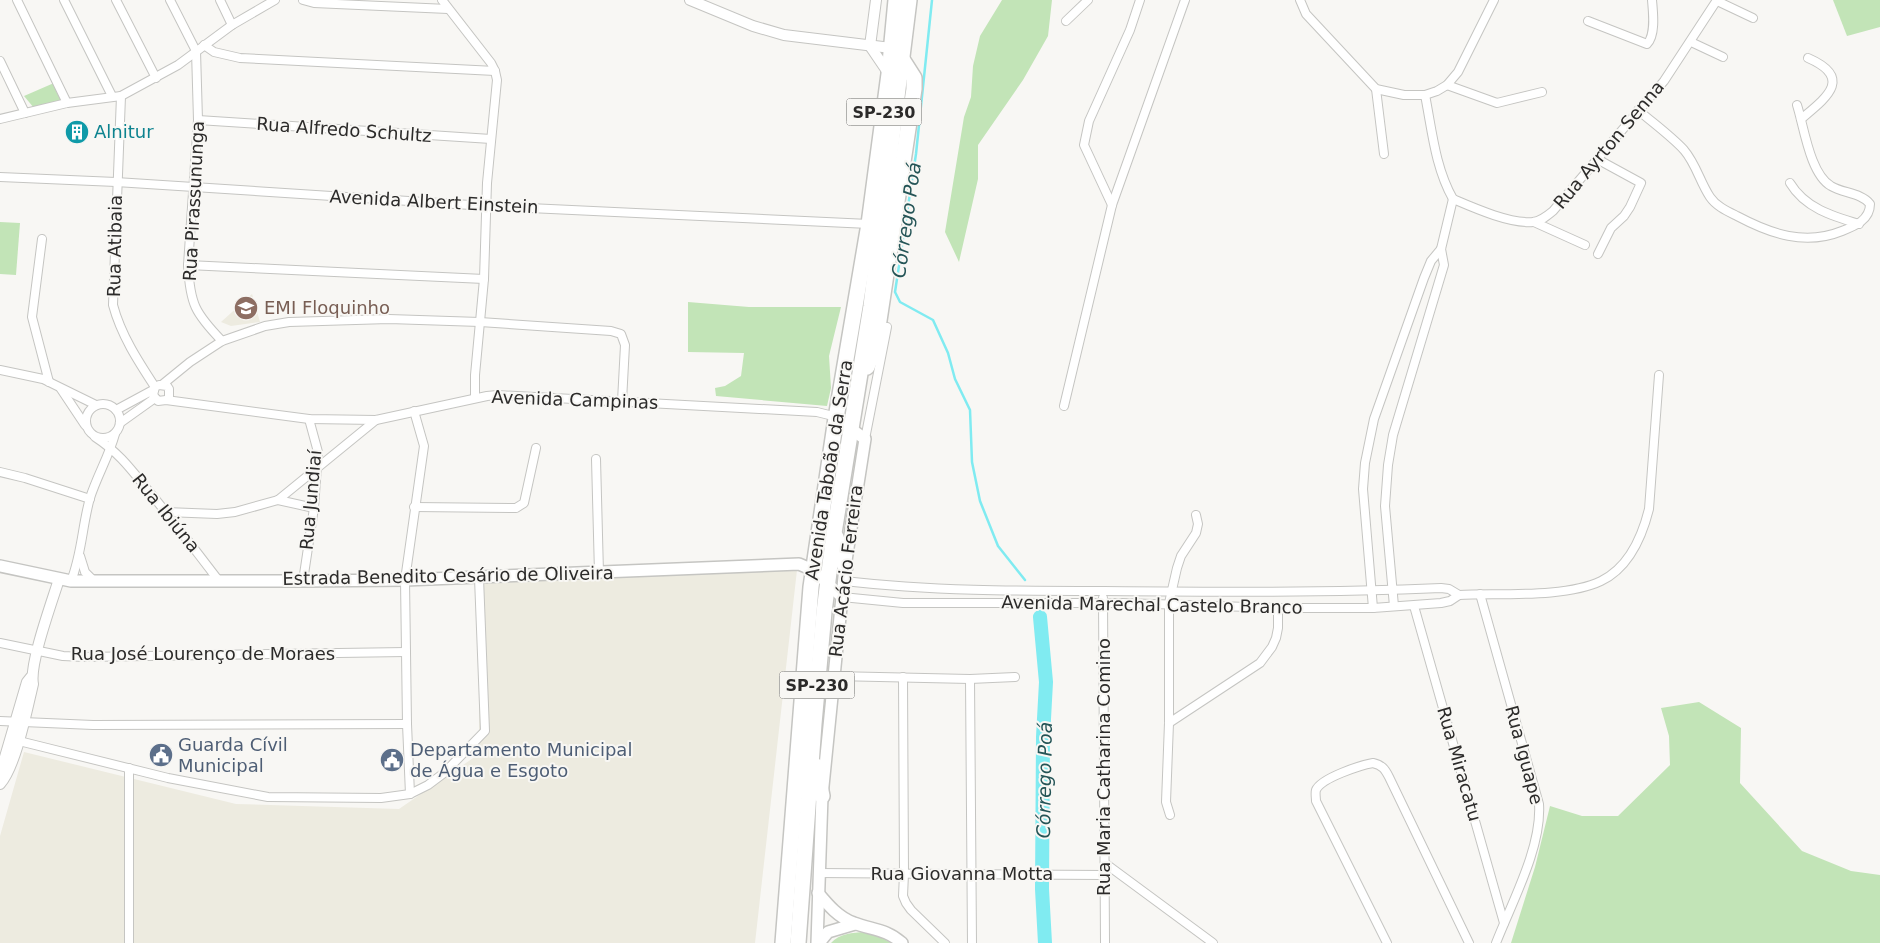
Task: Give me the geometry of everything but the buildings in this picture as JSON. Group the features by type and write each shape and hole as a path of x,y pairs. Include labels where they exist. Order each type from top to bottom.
{"highway":[{"name":"Avenida Taboão da Serra","path":"798,943 814,724 828,583 834,533 876,268 896,53 896,0"},
{"name":"Avenida Taboão da Serra","path":"783,943 810,563 869,224 890,74 909,0"},
{"path":"834,533 845,574"},
{"path":"814,724 816,761 822,796"}],"main road":[{"path":"836,418 865,439"},
{"name":"Rua Acácio Ferreira","path":"818,943 818,873 822,796 842,597 865,439"},
{"path":"810,563 842,597"},
{"name":"Estrada Benedito Cesário de Oliveira","path":"0,566 65,580 303,581 479,578 810,563"},
{"path":"818,893 833,910 855,924 889,933 902,943"},
{"path":"818,920 836,929"},
{"path":"818,943 828,932 855,924"}],"street":[{"path":"17,0 67,103"},
{"path":"64,0 116,96"},
{"path":"116,0 156,78"},
{"path":"170,0 196,51"},
{"path":"220,0 232,24"},
{"path":"0,119 67,103 116,96 156,78 232,24 276,0"},
{"path":"304,0 314,3 448,9"},
{"path":"442,0 495,70 496,80 486,206 484,279 475,398"},
{"path":"690,0 753,26 784,35 870,46 896,53"},
{"path":"876,0 870,46 890,74"},
{"path":"1066,21 1088,0"},
{"path":"1112,204 1084,145 1089,121 1130,30 1140,0"},
{"path":"1064,406 1112,204 1185,0"},
{"path":"1300,0 1306,14 1376,89 1404,95 1425,95 1447,85 1458,72 1494,0"},
{"path":"1588,21 1644,43 1649,43 1654,18 1652,0"},
{"path":"1717,0 1753,18"},
{"name":"Rua Ayrton Senna","path":"1534,222 1545,218 1553,211 1664,81 1717,0"},
{"path":"1691,42 1723,57"},
{"path":"204,45 214,52 240,58 495,70"},
{"name":"Rua Pirassununga","path":"196,51 198,120 188,265 189,287 193,305 202,320 222,341"},
{"path":"1801,119 1823,102 1832,91 1833,81 1830,71 1808,58"},
{"path":"0,61 25,113"},
{"path":"1447,85 1496,103 1542,92"},
{"path":"1376,89 1384,154"},
{"path":"1425,95 1438,163 1446,187 1453,199 1502,217 1534,222 1585,245"},
{"name":"Rua Atibaia","path":"116,96 113,305 130,348 157,390"},
{"path":"1638,110 1684,150 1709,196 1716,205 1776,234 1797,238 1819,237 1840,232 1859,224 1867,216 1870,204 1862,198 1830,186 1822,179 1816,168 1797,105"},
{"name":"Rua Alfredo Schultz","path":"198,120 491,139"},
{"path":"1597,159 1641,184 1630,207 1624,216 1611,228 1598,254"},
{"name":"Avenida Albert Einstein","path":"0,177 116,182 486,206 869,224"},
{"path":"1790,183 1805,202 1831,215 1859,224"},
{"path":"1394,606 1385,506 1387,472 1393,435 1444,265 1441,249 1453,199"},
{"path":"42,239 32,317 49,382"},
{"path":"1372,608 1363,489 1368,444 1374,419 1424,278 1431,261 1441,249"},
{"path":"188,265 484,279"},
{"path":"1,778 19,723 27,682 32,676 38,651 65,580 80,556 90,499 112,448 120,422 190,362 222,341 264,326 303,320 389,319 480,322 611,331 621,334 625,345 622,401"},
{"name":"Rua Acácio Ferreira","path":"865,439 887,327"},
{"path":"0,370 49,382 96,406"},
{"name":"Avenida Marechal Castelo Branco","path":"842,597 924,603 1053,602 1278,608 1372,608 1414,606 1450,601 1459,595 1541,592 1580,588 1602,581 1620,567 1638,542 1644,527 1649,510 1659,375"},
{"path":"59,388 95,437 109,438 115,434"},
{"path":"116,410 157,390 169,389 169,397 166,400"},
{"name":"Avenida Campinas","path":"157,390 162,401 166,400 309,420 376,420 475,398 510,395 817,412 836,418"},
{"path":"86,426 87,414 96,406 103,404 116,410 120,422"},
{"path":"410,794 405,580 424,446 414,411"},
{"name":"Rua Jundiaí","path":"303,581 314,508 317,468 316,442 309,420"},
{"path":"166,512 217,514 235,512 278,500 376,420"},
{"name":"Rua Ibiúna","path":"95,437 112,448 166,512 219,580"},
{"path":"414,507 516,508 524,503 536,448"},
{"path":"596,459 600,573"},
{"path":"0,472 48,484 90,499"},
{"path":"278,500 314,508"},
{"path":"1170,815 1166,802 1171,591 1181,556 1196,532 1199,520 1196,514"},
{"path":"80,556 85,572 94,581"},
{"name":"Avenida Marechal Castelo Branco","path":"845,574 924,588 1054,592 1441,588 1449,589 1459,595"},
{"path":"14,740 168,778 268,797 381,798 410,794 428,785 444,773 485,731 479,578"},
{"path":"924,588 924,603"},
{"path":"990,590 990,602"},
{"name":"Rua Maria Catharina Comino","path":"1103,591 1105,943"},
{"path":"1053,602 1054,592"},
{"name":"Rua Iguape","path":"1480,594 1539,804 1540,818 1529,860 1496,943"},
{"name":"Rua Miracatu","path":"1414,606 1504,923"},
{"path":"1169,723 1260,663 1276,638 1278,608"},
{"name":"Rua José Lourenço de Moraes","path":"0,644 84,657 406,652"},
{"path":"834,676 970,679 1015,677"},
{"path":"903,677 903,896 911,910 945,943"},
{"path":"970,679 972,943"},
{"path":"0,721 93,725 407,724"},
{"path":"1387,943 1316,801 1315,795 1316,789 1320,784 1329,779 1374,763 1380,764 1385,769 1468,943"},
{"path":"129,768 129,943"},
{"path":"1106,864 1214,943"},
{"name":"Rua Giovanna Motta","path":"818,873 1105,876"}],"shaded area":[{"name":"EMI Floquinho","path":"252,294 260,322 231,326 221,322"},
{"path":"797,570 755,943 0,943 0,836 24,752 236,804 399,809 479,754 479,582"}],"green space":[{"path":"1002,0 1052,0 1048,36 1023,80 978,145 978,179 959,262 945,232 964,117 971,97 973,66 980,36"},
{"path":"1833,0 1880,0 1880,27 1847,36"},
{"path":"54,83 62,100 34,108 24,96"},
{"path":"0,222 20,223 16,275 0,274"},
{"path":"688,302 749,307 841,307 829,356 831,388 827,406 716,396 715,388 725,386 741,376 744,353 688,352"},
{"path":"1699,702 1741,728 1740,783 1802,851 1851,871 1880,875 1880,943 1511,943 1535,867 1550,806 1582,816 1618,816 1670,765 1669,736 1661,708"},
{"path":"865,932 877,935 891,943 831,943 842,935"}],"waterway":[{"name":"Córrego Poá","path":"932,0 916,154 895,292 900,302 933,320 948,353 955,379 970,410 972,462 980,501 998,546 1025,580"},
{"name":"Córrego Poá","path":"1040,617 1046,682 1043,737 1042,889 1045,943"}],"place":[{"name":"Alnitur","path":"77,132"},
{"name":"EMI Floquinho","path":"246,308"},
{"name":"Guarda Cívil Municipal","path":"161,755"},
{"name":"Departamento Municipal de Água e Esgoto","path":"392,760"}]}
